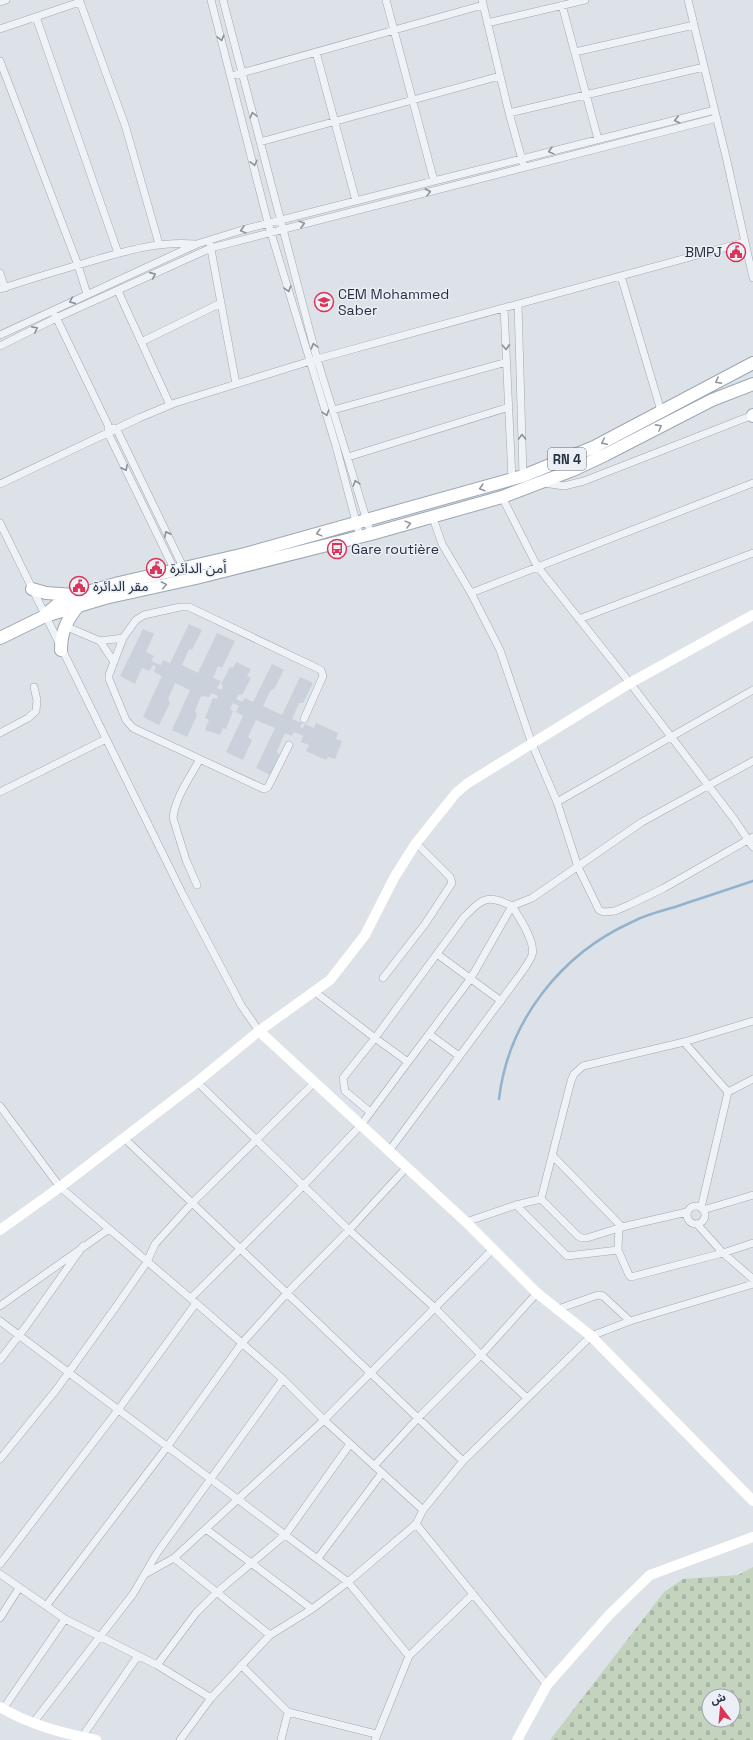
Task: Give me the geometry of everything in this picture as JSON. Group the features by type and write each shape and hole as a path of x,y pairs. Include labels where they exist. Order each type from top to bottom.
{"main road":[{"name":"RN 4","path":"0,638 78,600 124,582 179,570 362,522 518,478 594,447 753,363"},
{"name":"RN 4","path":"78,600 122,594 196,578 365,536 502,497 605,455 712,400 752,386"},
{"path":"32,588 46,593 78,600 65,626 61,650"}],"street":[{"path":"0,2 6,0"},
{"path":"211,0 268,224 336,446 362,522 365,536"},
{"path":"223,0 317,359 348,457 365,536"},
{"path":"386,0 434,181"},
{"path":"487,23 585,0"},
{"path":"688,0 716,114 753,278"},
{"path":"0,29 83,1 125,125 159,244"},
{"path":"231,76 394,30 483,2 509,114 524,167"},
{"path":"562,5 598,139"},
{"path":"36,17 118,253"},
{"path":"575,52 694,25"},
{"path":"316,52 356,201"},
{"path":"0,61 78,265 87,294"},
{"path":"509,114 704,67"},
{"path":"260,142 335,120 413,101 500,76"},
{"path":"0,335 197,244 209,240 281,220 598,139 716,114"},
{"path":"0,346 56,318 211,248 524,167 716,114"},
{"path":"365,199 368,207"},
{"path":"209,240 236,384"},
{"path":"0,273 2,288 118,253 175,242 197,244"},
{"path":"0,484 117,430 139,418 170,405 317,359 745,242"},
{"path":"621,276 661,411"},
{"path":"118,291 170,405"},
{"path":"141,342 221,303"},
{"path":"518,304 520,381 518,478"},
{"path":"504,308 509,407 518,478"},
{"path":"52,310 108,425 108,434 179,570"},
{"path":"333,410 507,362"},
{"path":"508,382 520,381"},
{"path":"348,457 509,407"},
{"path":"541,482 564,486 584,481 753,415"},
{"path":"108,425 117,430 142,482 179,570"},
{"path":"134,486 142,482"},
{"path":"471,593 753,483"},
{"path":"502,497 537,566 751,838 753,847"},
{"path":"432,518 442,544 471,593 500,650 532,744 557,802 578,867 599,910 604,912 615,911 664,888 751,838"},
{"path":"0,523 61,650 230,986 258,1031 466,1222 537,1293 590,1336 753,1501"},
{"path":"579,619 753,553"},
{"path":"289,745 266,789 133,728 127,722 110,679 114,662 123,638 139,617 180,607 189,607 321,670 323,676 304,719"},
{"path":"1,1227 60,1187 197,1082 258,1031 330,980 365,936 394,878 416,843 456,793 468,783 630,683 753,615"},
{"path":"65,626 100,641 123,638"},
{"path":"100,641 114,662"},
{"path":"0,733 28,718 36,711 37,700 34,687"},
{"path":"557,802 753,690"},
{"path":"0,792 106,739"},
{"path":"197,885 186,860 172,818 173,811 200,759"},
{"path":"0,1564 118,1410 193,1300 240,1248 304,1185 361,1125 471,978 512,906 532,898 642,822 708,784 753,761"},
{"path":"383,978 425,924 452,883 450,877 416,843"},
{"path":"370,1112 345,1090 343,1078 375,1038 464,917 479,902 496,898 512,906 522,923 532,946 532,957 389,1151"},
{"path":"437,954 501,1001"},
{"path":"315,992 408,1062"},
{"path":"541,1199 571,1081 578,1070 583,1066 684,1042 753,1021"},
{"path":"429,1034 459,1056"},
{"path":"684,1042 728,1092"},
{"path":"697,1224 704,1219 702,1209 728,1092 753,1079"},
{"path":"197,1082 256,1141 304,1185 349,1230 435,1308 481,1355 527,1398"},
{"path":"0,1459 18,1438 115,1308 147,1262 155,1244 192,1203 314,1082"},
{"path":"0,1106 60,1187 283,1379 324,1420 423,1510"},
{"path":"124,1138 463,1461"},
{"path":"553,1156 621,1227"},
{"path":"46,1606 167,1447 242,1343 287,1293 349,1230 406,1168"},
{"path":"541,1199 578,1236 587,1238 621,1227 687,1212 693,1206 702,1209 753,1195"},
{"path":"466,1222 516,1205 541,1199"},
{"path":"516,1205 567,1256 618,1250"},
{"path":"687,1212 687,1219 690,1222 697,1224 723,1253 753,1279"},
{"path":"621,1227 618,1250 631,1277 723,1253 753,1243"},
{"path":"0,1306 109,1229"},
{"path":"0,1360 83,1246"},
{"path":"147,1573 174,1558 324,1420 493,1249"},
{"path":"180,1740 211,1698 270,1635 312,1609 348,1582 416,1524 423,1510 463,1461 590,1336 630,1321 753,1284"},
{"path":"374,1466 418,1418 481,1355 537,1293"},
{"path":"558,1309 598,1295 603,1296 630,1321"},
{"path":"0,1321 348,1582 409,1656"},
{"path":"33,1723 133,1594 147,1573 157,1553 283,1379"},
{"path":"157,1665 196,1613 216,1593 286,1534 350,1444"},
{"path":"318,1558 382,1473"},
{"path":"416,1524 547,1685"},
{"path":"206,1529 312,1609"},
{"path":"518,1740 547,1685 609,1615 650,1575 753,1536"},
{"path":"174,1558 270,1635"},
{"path":"0,1574 65,1619 137,1657 157,1665 211,1698"},
{"path":"0,1618 19,1588"},
{"path":"241,1665 288,1712 375,1737 409,1656 473,1594"},
{"path":"65,1619 2,1708 33,1723 62,1733 96,1740"},
{"path":"82,1737 137,1657"},
{"path":"281,1740 288,1712"}],"shaded area":[{"path":"189,624 202,630 192,650 189,649 182,665 198,673 217,633 235,641 222,668 218,666 213,678 221,681 217,688 222,690 223,686 221,684 230,667 233,668 236,662 251,669 247,676 251,678 242,695 239,694 236,699 242,702 245,698 253,702 272,664 284,670 263,706 282,715 300,677 313,683 303,703 299,703 292,719 302,723 300,727 303,728 305,724 314,728 316,723 338,733 336,739 342,741 335,759 328,757 326,760 306,751 309,745 301,742 303,736 294,732 292,736 285,733 277,751 279,755 270,775 256,768 275,728 256,720 248,737 252,740 243,760 226,752 243,716 236,712 239,706 233,703 230,709 233,711 226,729 223,728 220,735 205,730 209,720 205,718 213,698 217,699 218,696 212,693 209,697 201,696 195,711 197,715 187,737 172,730 190,690 175,683 168,699 170,703 159,725 143,717 162,676 154,672 156,666 153,665 149,671 142,668 135,684 120,676 143,629 154,634 146,652 154,656 151,661 161,665 163,660 170,663"}],"green space":[{"path":"753,1567 753,1740 550,1740 664,1592 683,1579 738,1575"}],"waterway":[{"path":"499,1099 504,1070 526,1017 542,993 561,972 583,952 606,936 642,917 753,881"}],"place":[{"name":"BMPJ","path":"736,252"},
{"name":"CEM Mohammed Saber","path":"324,302"},
{"name":"Gare routière","path":"337,549"},
{"name":"أمن الدائرة","path":"156,568"},
{"name":"مقر الدائرة","path":"79,586"}]}
